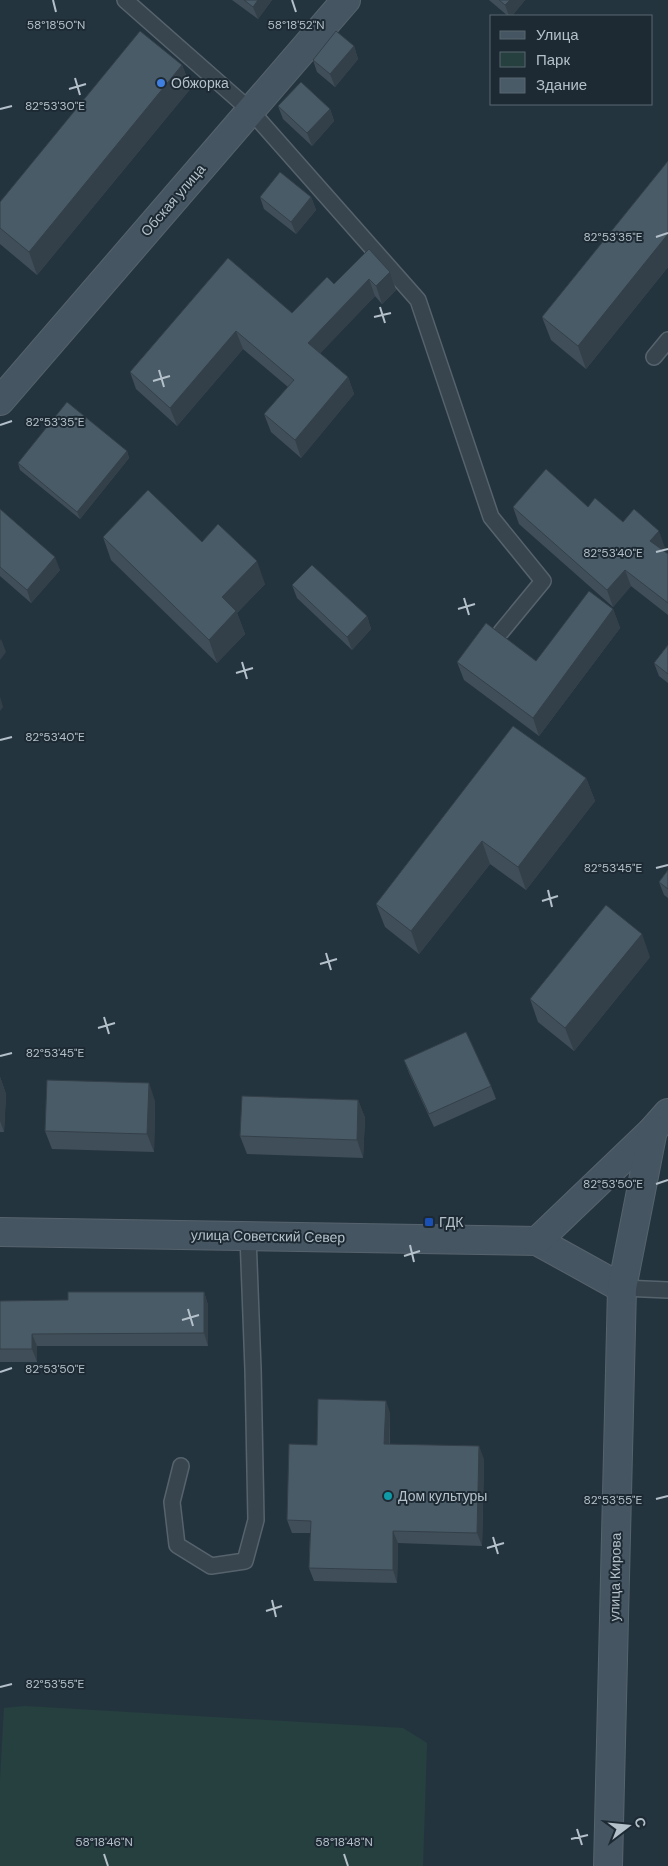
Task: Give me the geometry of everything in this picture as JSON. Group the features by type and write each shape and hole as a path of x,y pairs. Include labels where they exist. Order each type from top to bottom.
{"street":[{"name":"Обская улица","path":"0,401 346,0"},
{"path":"622,1288 537,1241 661,1121"},
{"name":"улица Кирова","path":"608,1866 622,1288 661,1121"},
{"name":"улица Советский Север","path":"0,1232 537,1241"}],"lane":[{"path":"125,0 251,111 418,300 491,517 543,581 501,632"},
{"path":"654,357 668,340"},
{"path":"181,1466 172,1502 177,1546 211,1566 245,1561 256,1520 248,1236"},
{"path":"622,1288 668,1290"}],"green space":[{"path":"25,1706 403,1728 427,1743 423,1866 0,1866 0,1780 4,1708"}],"building":[{"path":"244,0 258,0 253,7"},
{"path":"499,0 510,0 505,5"},
{"path":"140,31 182,65 29,252 0,228 0,202"},
{"path":"336,31 354,46 330,74 313,60"},
{"path":"301,82 330,109 307,133 278,106"},
{"path":"668,161 668,234 578,346 542,317"},
{"path":"280,172 311,197 291,222 260,197"},
{"path":"369,249 390,272 376,286 369,279 308,343 348,377 295,440 264,414 294,380 236,331 170,408 130,372 228,258 292,313 327,277 334,284"},
{"path":"67,402 127,451 77,512 18,463"},
{"path":"546,469 588,507 595,498 623,522 634,509 659,531 650,541 668,554 668,603 625,570 607,590 513,507"},
{"path":"148,490 202,542 218,524 257,561 222,597 236,611 209,640 103,537"},
{"path":"0,509 55,557 27,590 0,567"},
{"path":"312,565 367,616 347,637 292,585"},
{"path":"589,591 613,609 533,718 457,662 486,623 536,661"},
{"path":"668,645 668,674 654,663"},
{"path":"513,726 586,778 518,867 482,841 411,931 376,904"},
{"path":"668,870 668,889 659,882"},
{"path":"606,905 642,934 565,1028 530,999"},
{"path":"466,1032 491,1086 429,1114 404,1060"},
{"path":"47,1080 149,1083 147,1134 45,1131"},
{"path":"242,1096 358,1100 357,1140 240,1136"},
{"path":"68,1292 204,1292 204,1333 32,1334 32,1349 0,1349 0,1301 68,1300"},
{"name":"Дом культуры","path":"318,1399 386,1401 384,1444 479,1446 477,1533 393,1531 393,1570 309,1568 311,1521 287,1520 289,1444 317,1445"}],"place":[{"name":"Обжорка","path":"161,83"},
{"name":"ГДК","path":"429,1222"},
{"name":"Дом культуры","path":"388,1496"}]}
